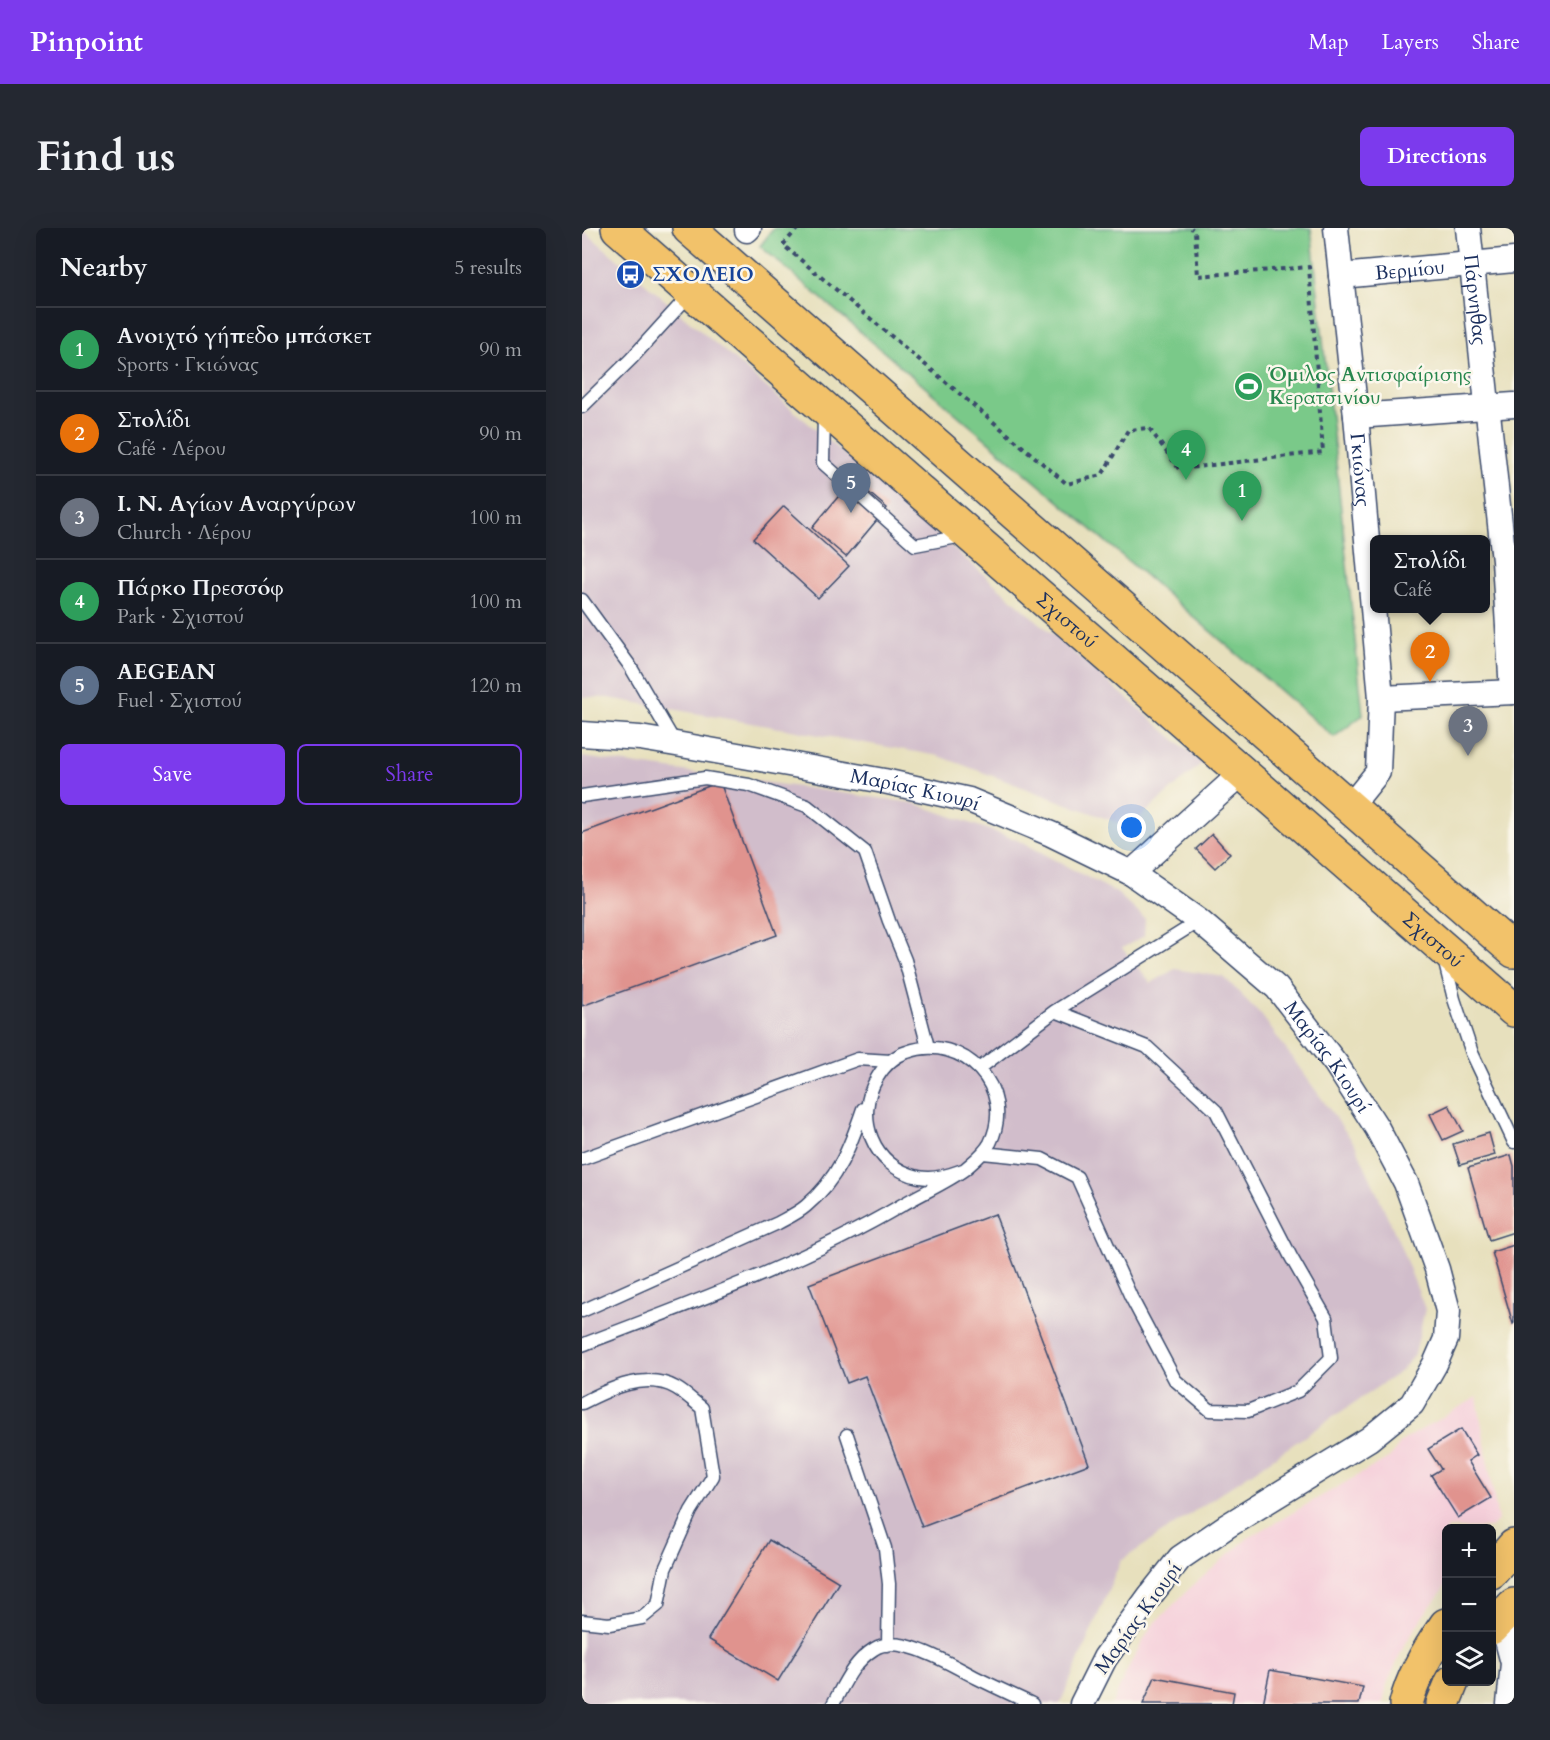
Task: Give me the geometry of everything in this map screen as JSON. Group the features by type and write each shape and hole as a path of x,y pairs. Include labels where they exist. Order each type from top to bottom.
{"main road":[{"name":"Σχιστού","path":"618,228 1514,1010"},
{"path":"689,228 1514,951"},
{"path":"1496,1566 1514,1546"},
{"path":"1406,1704 1424,1657 1442,1631"},
{"path":"1443,1704 1450,1686"}],"street":[{"name":"Γκιώνας","path":"1336,228 1370,574"},
{"name":"Πάρνηθας","path":"1468,228 1488,407 1509,561 1513,692"},
{"name":"Βερμίου","path":"1341,276 1514,260"},
{"path":"1356,416 1514,405"},
{"name":"Γκιώνας","path":"1349,808 1378,772 1381,698 1373,613"},
{"path":"1381,698 1513,692"},
{"name":"Μαρίας Κιουρί","path":"582,734 640,738 676,744 884,781 969,800 1051,834 1131,873 1199,921 1277,988 1336,1064 1377,1128 1406,1183 1437,1269 1448,1311 1446,1339 1435,1364 1412,1404 1369,1439 1227,1526 1180,1558 1105,1658 1082,1704"},
{"path":"1131,873 1242,773"},
{"path":"1502,1617 1513,1663 1509,1704"}],"lane":[{"path":"582,407 631,359 692,293"},
{"path":"824,408 823,463 915,545 969,535"},
{"path":"582,600 630,666 676,744"},
{"path":"582,796 705,778 749,785 807,806 865,852 905,960 928,1047"},
{"path":"980,1068 1055,1011 1199,921"},
{"path":"1440,946 1472,1053 1514,1142"},
{"path":"983,1153 1042,1159 1077,1177 1131,1297 1175,1380 1210,1410 1248,1411 1298,1391 1331,1358 1326,1318 1291,1257 1216,1111 1147,1047 1055,1011"},
{"path":"582,1311 778,1223 806,1206 829,1182 848,1153 869,1091 882,1069 891,1061 906,1052 928,1047 951,1050 963,1055 980,1068 995,1098 997,1113 991,1141 983,1153 963,1170 865,1227 756,1278 582,1345"},
{"path":"582,1159 858,1059 891,1061"},
{"path":"869,1091 866,1114 869,1134 875,1146 894,1167 919,1177 940,1178 963,1170"},
{"path":"582,1403 607,1389 648,1380 675,1387 702,1408 713,1476 692,1511 665,1569 658,1605 642,1618 609,1624 582,1621"},
{"path":"847,1435 885,1548 889,1584 888,1645"},
{"path":"833,1704 855,1664 875,1647 888,1645 914,1648 938,1657 1032,1704"}],"path":[{"path":"798,228 783,245 1067,484 1102,474 1128,430 1149,428 1179,469 1323,452 1309,267 1198,276 1195,231 1191,228"}],"shaded area":[{"path":"582,229 1202,763 1129,827 939,756 609,698 582,697"},
{"path":"582,757 914,803 1017,840 1117,893 1145,919 1144,936 1122,948 1151,983 1175,969 1224,977 1262,1016 1356,1146 1399,1242 1425,1309 1415,1354 1401,1371 1121,1561 1060,1704 582,1704"},
{"path":"1477,1397 1498,1520 1494,1524 1442,1524 1442,1591 1403,1648 1387,1684 1383,1704 1112,1704 1129,1666 1151,1627 1190,1588 1248,1538 1390,1457 1402,1441"}],"green space":[{"path":"774,228 1311,228 1363,715 1334,737 760,246"}],"building":[{"path":"853,479 887,508 846,557 812,528"},
{"path":"784,506 849,566 818,598 753,539"},
{"path":"720,782 777,935 582,1006 582,833"},
{"path":"1212,834 1230,854 1215,868 1196,849"},
{"path":"1449,1105 1463,1131 1443,1140 1430,1114"},
{"path":"1489,1133 1495,1155 1460,1165 1453,1144"},
{"path":"1511,1155 1514,1166 1514,1232 1489,1240 1468,1168"},
{"path":"995,1214 1089,1464 922,1527 865,1376 847,1383 809,1284"},
{"path":"1514,1245 1514,1323 1513,1324 1492,1252"},
{"path":"1461,1429 1477,1455 1468,1461 1491,1498 1458,1518 1431,1475 1441,1469 1428,1449"},
{"path":"769,1540 839,1582 778,1681 708,1639"},
{"path":"1270,1670 1363,1687 1359,1704 1263,1704"},
{"path":"1155,1677 1234,1692 1232,1704 1143,1704"}],"place":[{"name":"ΣΧΟΛΕΙΟ","path":"631,274"},
{"name":"Όμιλος Αντισφαίρισης Κερατσινίου","path":"1248,386"},
{"name":"Πάρκο Πρεσσόφ","path":"1186,480"},
{"name":"AEGEAN","path":"851,513"},
{"name":"Ανοιχτό γήπεδο μπάσκετ","path":"1242,521"},
{"name":"Στολίδι","path":"1430,682"},
{"name":"Ι. Ν. Αγίων Αναργύρων","path":"1468,756"}]}
